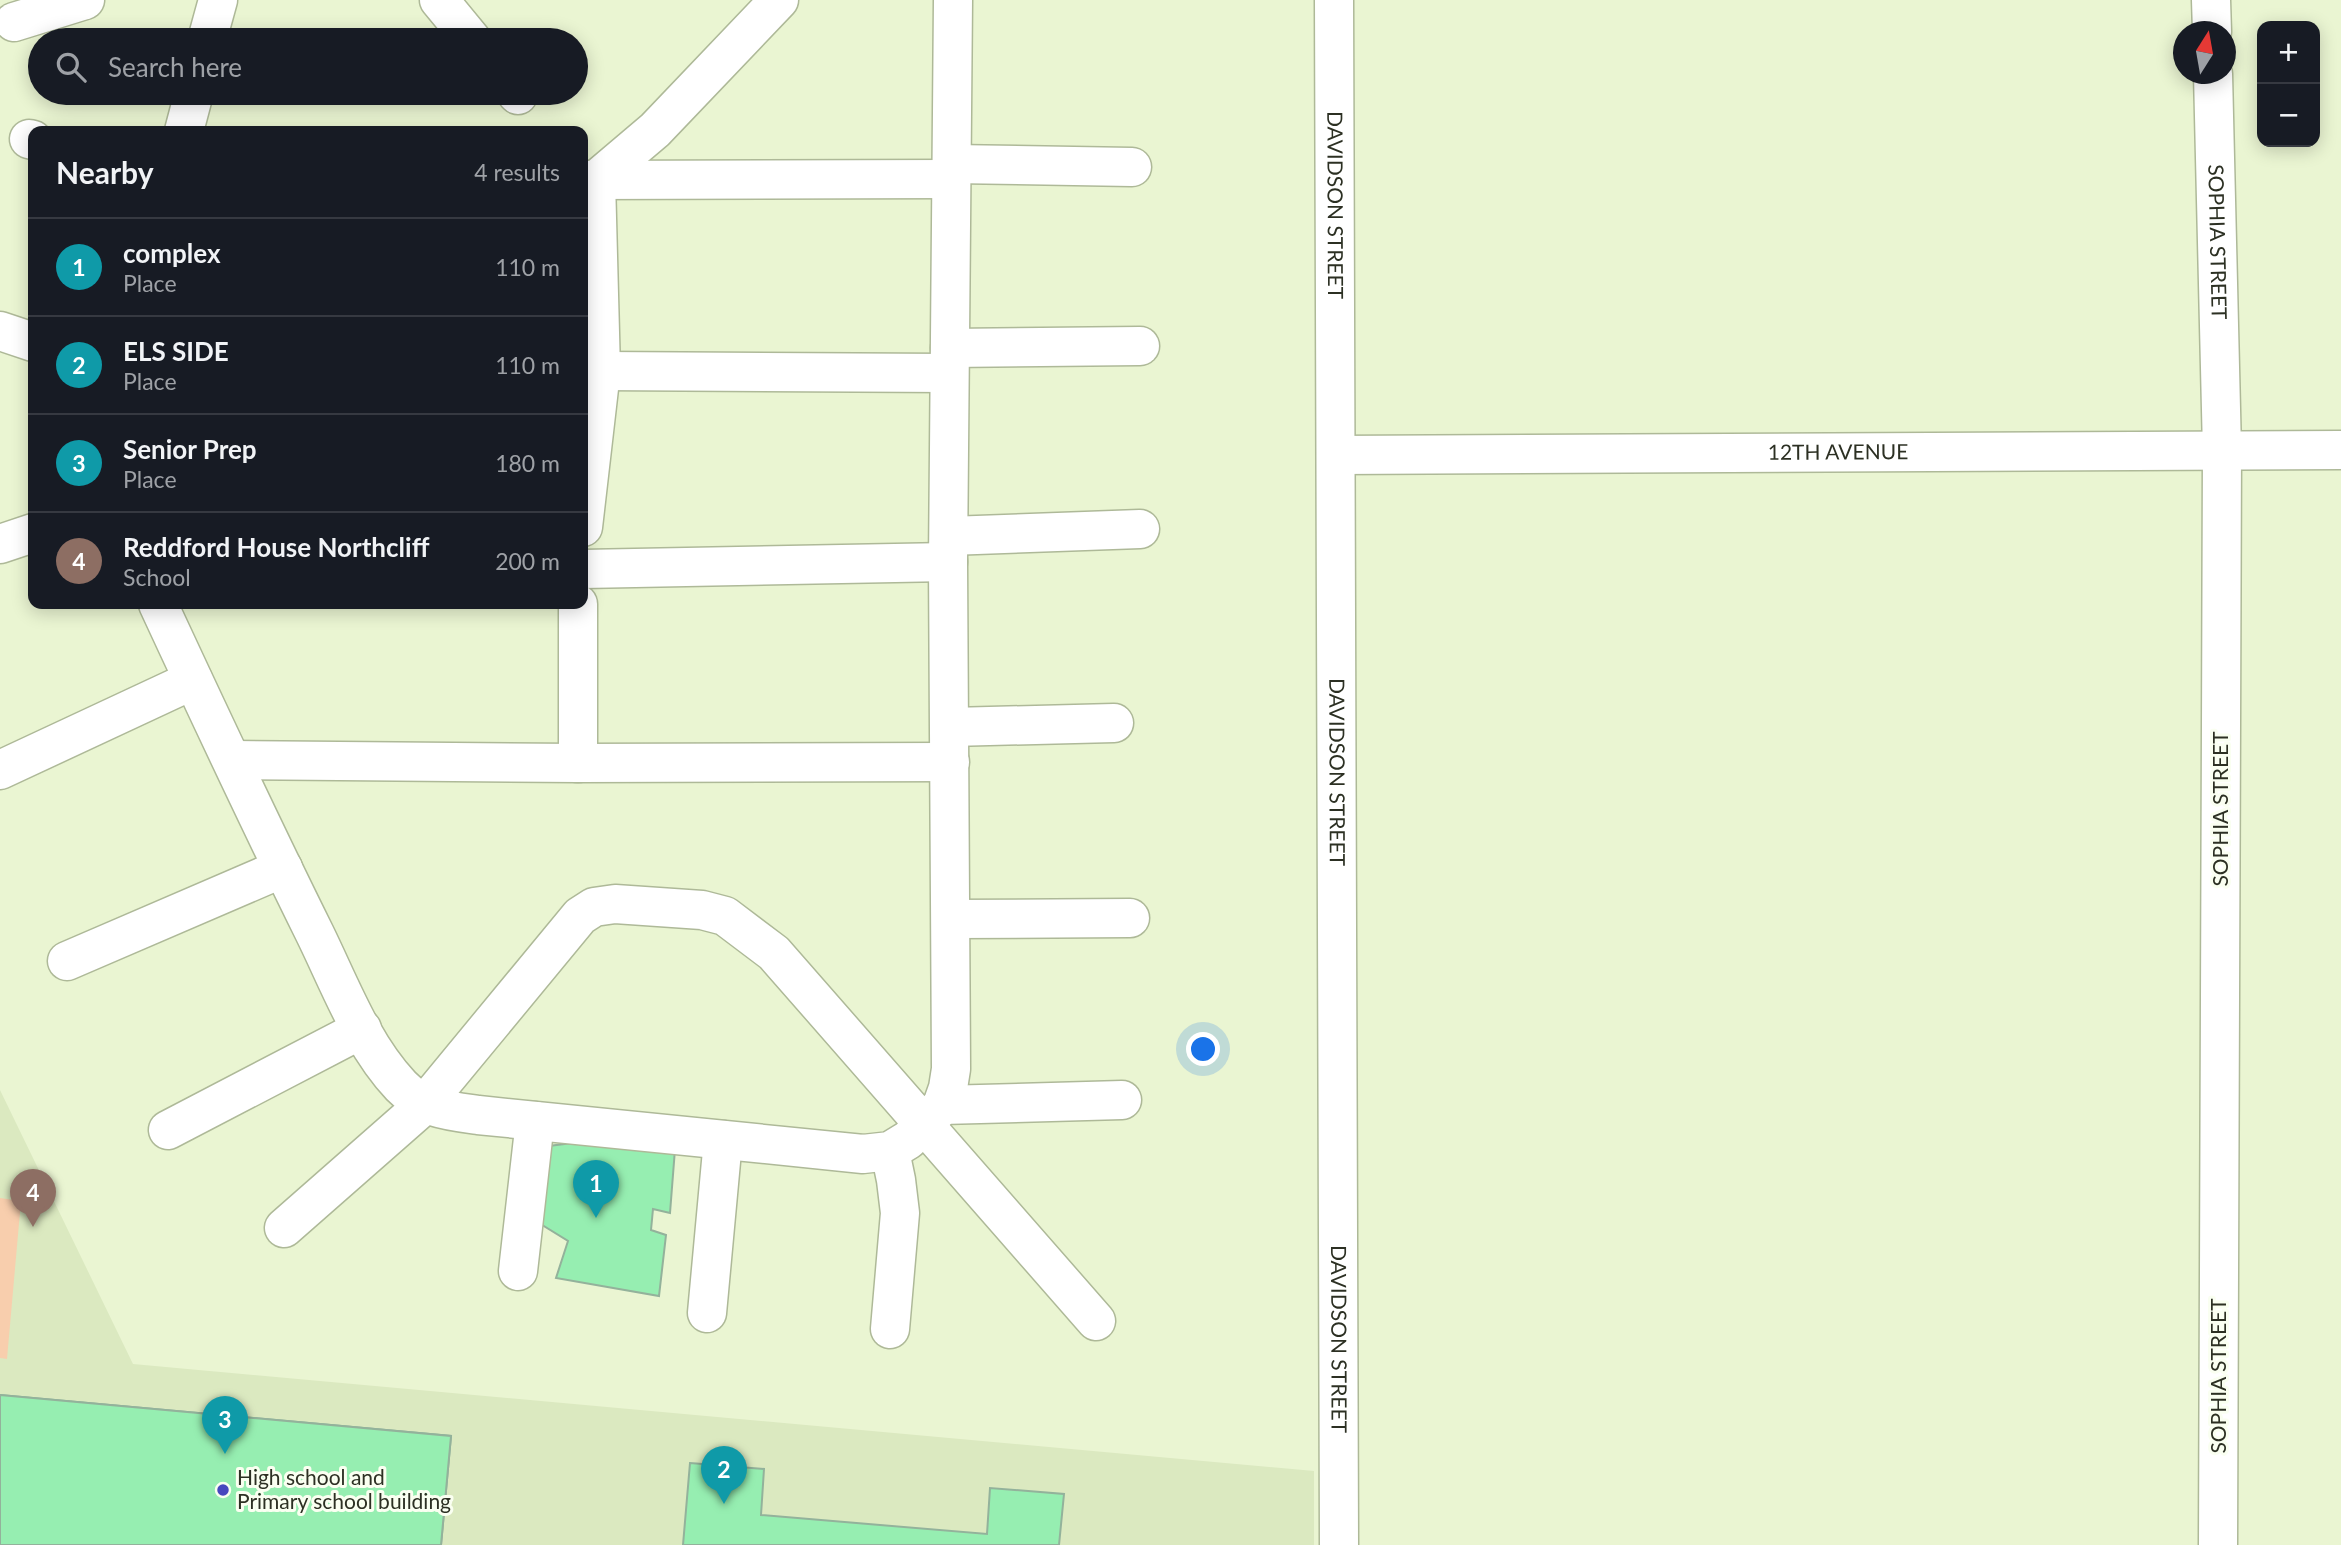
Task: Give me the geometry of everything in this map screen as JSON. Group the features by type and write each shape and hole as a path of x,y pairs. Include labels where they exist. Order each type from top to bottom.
{"street":[{"path":"14,22 85,0"},
{"path":"210,28 218,0"},
{"path":"439,0 462,28"},
{"path":"590,180 655,130 779,0"},
{"path":"160,609 362,1029 402,1087 424,1105 453,1112 863,1154 890,1151 908,1140 934,1114 948,1088 951,1069 949,360 953,0"},
{"name":"DAVIDSON STREET","path":"1334,0 1339,1545"},
{"path":"2211,0 2212,21"},
{"name":"SOPHIA STREET","path":"2213,84 2222,451 2218,1545"},
{"path":"185,126 191,105"},
{"path":"590,180 1132,167"},
{"path":"588,484 601,371 590,180"},
{"path":"0,331 28,340"},
{"path":"601,371 949,360 1140,346"},
{"name":"12TH AVENUE","path":"1336,455 2341,450"},
{"path":"588,569 949,549 1140,528"},
{"path":"0,544 28,535"},
{"path":"578,609 578,763"},
{"path":"0,771 193,680"},
{"path":"233,760 578,763 950,745 1114,723"},
{"path":"67,961 283,868"},
{"path":"284,1228 424,1105 580,916 594,907 615,904 702,910 725,916 774,953 934,1114 1096,1321"},
{"path":"952,919 1130,918"},
{"path":"168,1130 362,1029"},
{"path":"934,1114 1122,1100"},
{"path":"518,1271 535,1121"},
{"path":"707,1312 723,1140"},
{"path":"890,1151 897,1180 900,1213 890,1329"}],"shaded area":[{"path":"0,1090 133,1364 1314,1471 1314,1545 0,1545"},
{"path":"0,1198 21,1201 7,1359 0,1358"}],"building":[{"path":"619,1137 675,1149 670,1213 653,1209 651,1230 666,1235 659,1296 556,1278 568,1241 539,1223 549,1146"},
{"name":"High school and Primary school building","path":"0,1395 451,1436 441,1545 368,1545 372,1501 183,1484 177,1545 15,1545 21,1474 0,1471"},
{"name":"High school and Primary school building","path":"0,1395 451,1436 441,1545 0,1545"},
{"path":"690,1463 764,1469 761,1515 987,1534 990,1488 1064,1494 1059,1545 683,1545"}],"place":[{"name":"complex","path":"596,1218"},
{"name":"Reddford House Northcliff","path":"33,1227"},
{"name":"Senior Prep","path":"225,1454"},
{"name":"High school and Primary school building","path":"223,1490"},
{"name":"ELS SIDE","path":"724,1504"}]}
